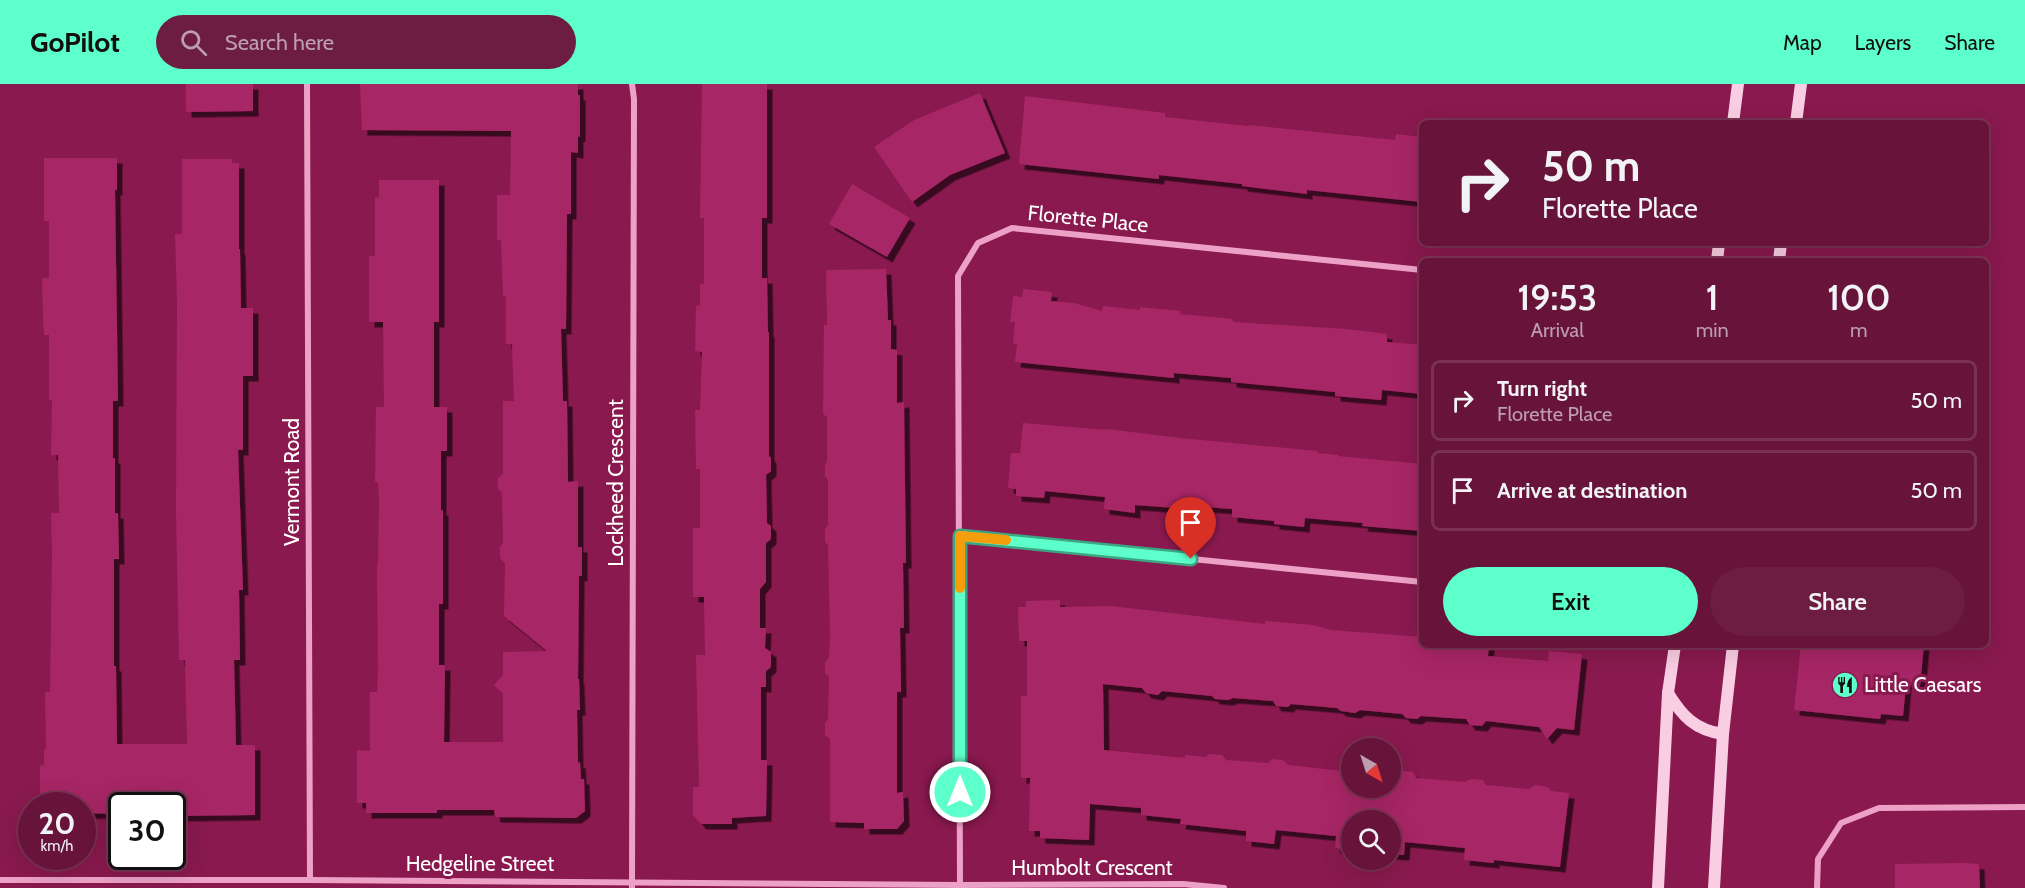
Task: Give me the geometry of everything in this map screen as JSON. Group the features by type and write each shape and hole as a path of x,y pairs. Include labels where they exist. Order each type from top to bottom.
{"main road":[{"path":"1733,120 1738,84"},
{"path":"1796,120 1801,84"},
{"path":"1658,888 1668,693 1675,648"},
{"path":"1714,888 1723,734 1733,648"},
{"path":"1668,693 1680,712 1693,724 1710,732 1723,734"}],"street":[{"name":"Vermont Road","path":"307,84 310,880"},
{"name":"Lockheed Crescent","path":"632,84 634,111 632,885"},
{"name":"Florette Place","path":"960,886 958,276 978,243 1012,228 1419,270"},
{"path":"960,536 1419,582"},
{"path":"1817,888 1818,859 1841,823 1879,808 2025,807"},
{"name":"Hedgeline Street","path":"0,880 310,880 632,885 960,886"},
{"name":"Humbolt Crescent","path":"960,886 1183,884 1224,888"}],"building":[{"path":"186,84 253,84 253,111 186,112"},
{"path":"360,84 578,84 580,137 578,136 578,153 571,152 571,214 567,214 566,329 561,329 563,401 567,401 568,482 578,481 578,547 582,547 582,576 579,576 580,710 577,710 578,763 580,762 581,779 584,779 585,811 576,818 495,817 494,810 366,813 366,803 357,803 357,750 370,751 370,692 377,692 378,671 379,501 378,482 375,482 376,407 384,407 383,322 369,322 369,256 375,256 375,198 379,197 379,180 439,180 439,322 434,322 434,407 447,407 447,451 441,451 443,604 439,604 439,665 445,665 444,742 503,742 503,694 494,685 503,675 503,652 547,651 504,616 505,563 500,558 500,547 503,542 502,493 498,489 498,478 503,474 503,401 514,401 512,344 506,344 506,296 503,296 501,240 497,240 497,195 510,195 511,131 362,130"},
{"path":"702,84 767,84 767,218 762,218 762,278 767,278 769,332 771,471 766,475 767,523 771,526 771,539 766,543 766,582 760,589 760,628 766,628 765,648 771,652 771,667 766,671 766,687 761,687 761,760 767,760 766,816 732,818 732,824 701,824 693,815 693,787 699,787 696,655 705,655 704,597 693,597 693,528 700,528 700,469 696,469 695,410 700,410 702,352 695,351 696,306 700,305 700,284 704,284 704,218 700,218"},
{"path":"980,93 1005,153 950,175 912,202 874,147 914,120"},
{"path":"1025,96 1165,113 1165,117 1248,126 1395,140 1396,134 1419,137 1419,202 1307,190 1307,194 1159,175 1159,179 1019,164"},
{"path":"44,158 117,158 117,190 115,190 118,401 113,401 113,458 115,458 115,513 118,513 119,559 114,559 117,744 187,744 185,660 179,660 175,234 182,234 182,159 232,159 232,163 239,163 241,308 253,308 253,376 243,376 243,450 238,450 243,590 239,590 240,660 234,660 236,745 255,745 255,815 186,816 186,792 108,792 108,814 96,813 96,792 40,792 40,766 44,765 44,749 46,749 45,692 50,692 51,513 59,513 58,455 51,455 52,400 49,400 49,335 44,335 43,320 42,278 49,278 49,221 44,221"},
{"path":"852,184 910,218 887,257 829,224"},
{"path":"886,269 888,320 891,320 891,349 897,350 897,403 904,402 906,563 903,563 904,628 900,628 901,692 897,692 897,793 903,792 904,821 897,829 864,829 864,823 830,822 830,739 825,735 825,723 828,719 829,677 825,673 825,662 829,658 830,636 828,545 825,542 825,529 828,525 828,480 825,476 827,417 823,414 824,325 827,325 826,270"},
{"path":"1023,289 1052,292 1051,301 1074,303 1102,311 1103,306 1140,310 1140,307 1181,311 1180,314 1233,319 1233,322 1387,334 1387,342 1419,345 1419,394 1382,390 1381,400 1335,396 1335,392 1231,382 1231,378 1174,373 1174,378 1015,362 1017,344 1013,344 1015,322 1010,322 1013,296 1022,297"},
{"path":"1023,423 1107,429 1419,464 1419,531 1305,518 1304,527 1274,524 1274,521 1232,517 1232,509 1176,505 1176,508 1135,505 1135,513 1104,509 1105,497 1045,491 1044,498 1016,496 1016,489 1008,488 1011,453 1020,453"},
{"path":"1060,600 1060,607 1111,606 1265,624 1265,621 1314,625 1331,630 1419,637 1419,648 1489,648 1488,656 1548,661 1549,651 1582,654 1574,730 1557,728 1547,739 1539,727 1486,721 1482,726 1470,725 1466,719 1421,716 1417,719 1406,718 1402,714 1360,710 1355,713 1341,711 1337,708 1291,704 1288,707 1276,706 1273,701 1215,699 1212,696 1162,691 1158,695 1146,693 1142,688 1103,684 1104,750 1185,758 1185,755 1205,757 1210,754 1222,755 1226,760 1268,763 1272,759 1283,760 1288,765 1341,771 1341,798 1401,798 1401,771 1413,772 1416,778 1465,782 1471,779 1483,780 1486,785 1529,789 1535,785 1548,787 1551,791 1569,793 1560,867 1494,860 1494,863 1464,860 1465,848 1405,842 1404,855 1401,855 1401,810 1341,810 1341,849 1335,848 1336,836 1276,830 1274,844 1246,841 1246,831 1180,824 1181,819 1141,815 1141,808 1090,804 1089,840 1040,838 1040,831 1029,831 1030,778 1021,778 1021,696 1027,696 1027,641 1019,641 1018,607 1026,607 1026,601"},
{"path":"1801,648 1924,648 1920,686 1906,684 1903,716 1881,714 1880,719 1794,710"},
{"path":"1895,864 1979,864 1980,888 1895,888"}],"slow traffic":[{"path":"960,588 960,536 1006,540"}],"place":[{"name":"Little Caesars","path":"1845,685"}],"route":[{"path":"960,792 960,536 1191,559"}]}
